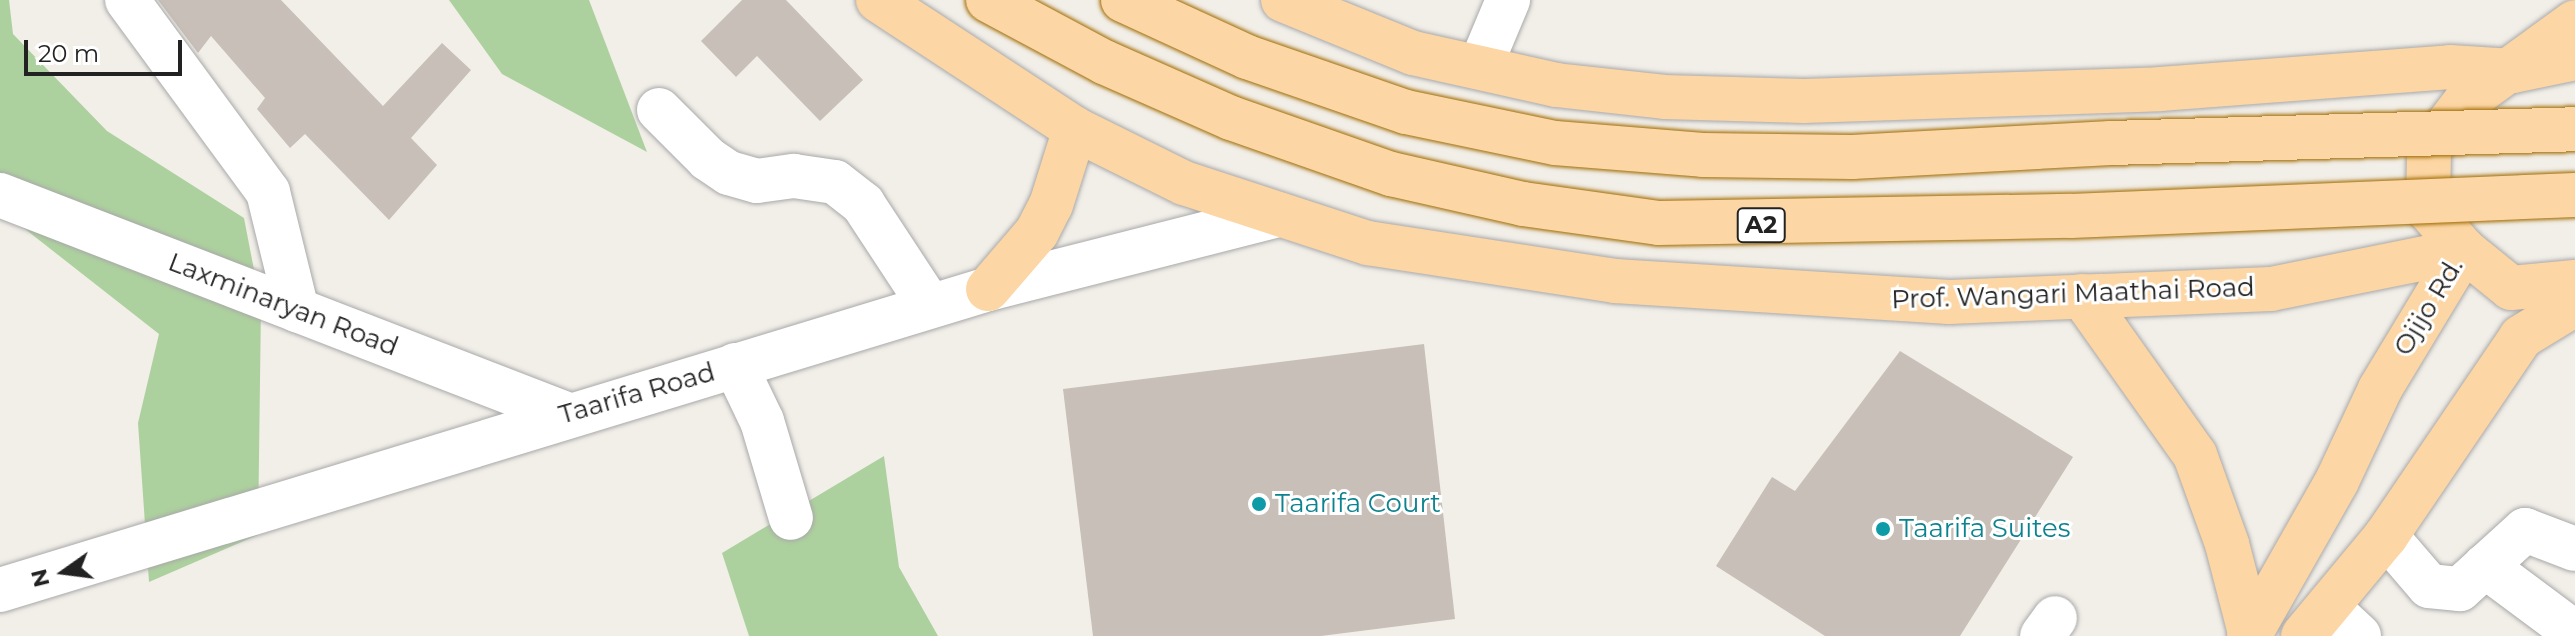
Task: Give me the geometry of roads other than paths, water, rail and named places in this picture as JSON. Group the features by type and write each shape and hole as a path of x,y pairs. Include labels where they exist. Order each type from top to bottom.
{"main road":[{"name":"Prof. Wangari Maathai Road","path":"878,0 1075,129 1184,183 1368,243 1615,281 1949,302 2271,289 2464,250"},
{"name":"A2","path":"988,0 1104,62 1231,118 1391,174 1523,204 1659,223 2039,217 2575,195"},
{"path":"1123,0 1247,57 1406,112 1555,143 1703,155 1852,157 2575,129"},
{"path":"1283,0 1413,53 1556,85 1664,97 1804,101 2160,89 2450,67 2513,71 2575,58"},
{"name":"Ojijo Rd.","path":"2249,634 2337,481 2380,389 2464,250 2428,209 2429,149 2465,102 2513,71 2575,22"},
{"path":"988,289 1037,232 1051,205 1075,129"},
{"path":"2464,250 2511,288 2575,282"},
{"path":"2082,296 2195,455 2227,544 2249,634"},
{"path":"2330,627 2386,536 2521,337 2575,304"}],"street":[{"path":"127,0 268,192 297,310"},
{"path":"1480,67 1508,0"},
{"path":"659,110 708,159 729,173 757,181 794,176 835,182 863,204 930,306"},
{"name":"Laxminaryan Road","path":"0,195 566,414"},
{"name":"Taarifa Road","path":"0,590 566,414 930,306 1279,215"},
{"path":"735,365 762,421 791,518"},
{"path":"2386,536 2429,586 2460,589 2525,530 2575,549"},
{"path":"2485,566 2575,633"}],"place":[{"name":"Taarifa Court","path":"1259,504"},
{"name":"Taarifa Suites","path":"1883,529"}]}
